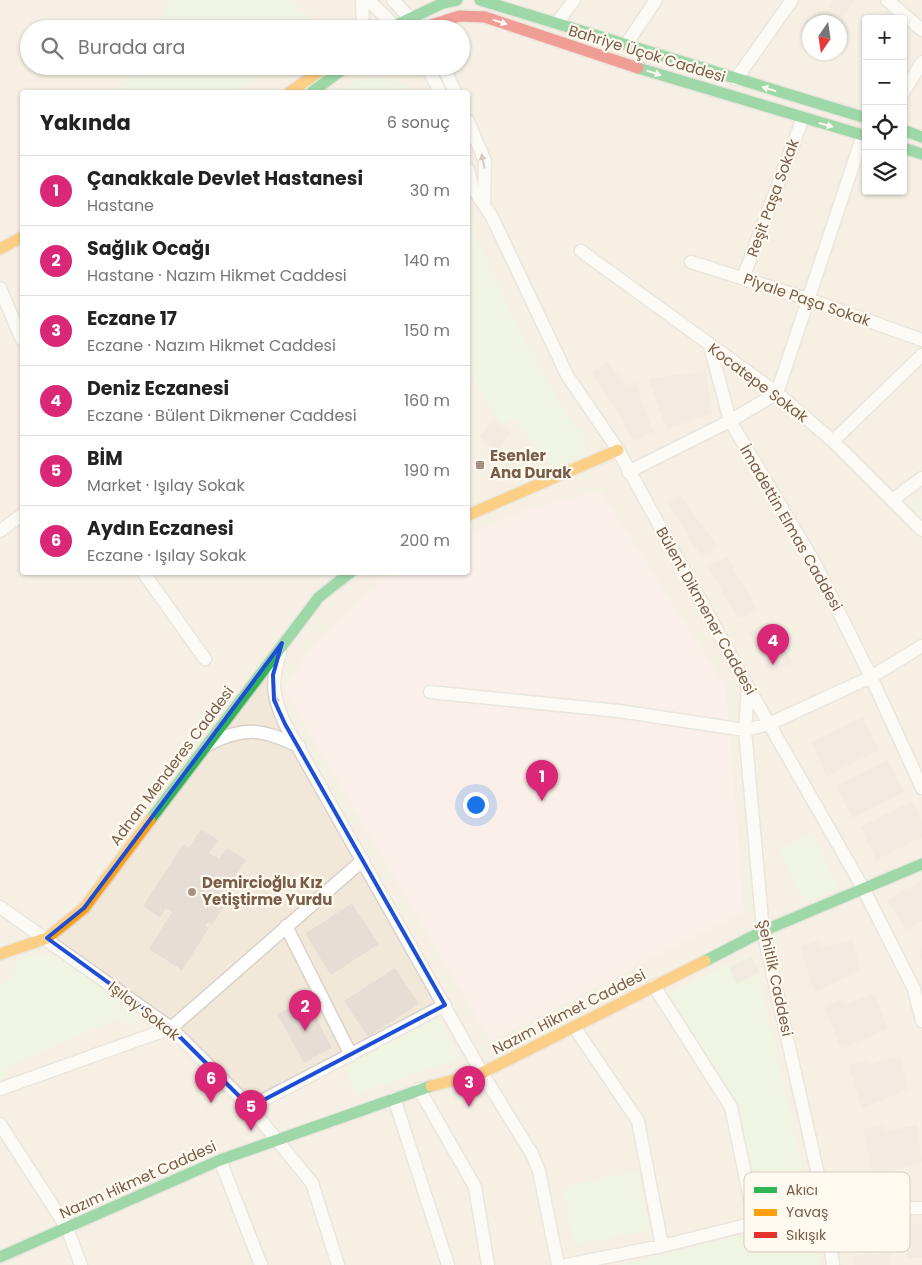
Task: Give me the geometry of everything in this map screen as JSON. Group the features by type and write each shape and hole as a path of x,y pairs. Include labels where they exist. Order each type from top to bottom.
{"street":[{"path":"362,0 363,20"},
{"path":"368,0 387,20"},
{"path":"393,0 410,18"},
{"path":"406,20 443,3 457,0"},
{"path":"470,14 481,0"},
{"name":"Bahriye Üçok Caddesi","path":"481,0 627,43 664,58 862,117"},
{"path":"557,23 574,0"},
{"path":"627,43 656,0"},
{"path":"736,79 792,0"},
{"path":"887,0 922,30"},
{"name":"Bahriye Üçok Caddesi","path":"443,20 470,14 803,118 862,134"},
{"path":"907,86 922,62"},
{"path":"293,90 314,75"},
{"path":"315,90 335,75"},
{"path":"432,75 439,90"},
{"path":"447,75 454,90"},
{"name":"Reşit Paşa Sokak","path":"743,278 803,118"},
{"name":"Bülent Dikmener Caddesi","path":"470,126 485,161 484,203"},
{"path":"907,131 922,136"},
{"path":"628,472 730,421 777,393 862,144"},
{"path":"907,149 922,154"},
{"name":"Bülent Dikmener Caddesi","path":"470,178 472,187 484,203 567,375 618,450 628,472 748,687 863,888 914,989 922,1021"},
{"path":"0,249 20,238"},
{"name":"Kocatepe Sokak","path":"581,251 777,393 833,441 922,530"},
{"name":"Piyale Paşa Sokak","path":"691,262 808,299 922,340"},
{"path":"0,288 20,335"},
{"name":"İmadettin Elmas Caddesi","path":"710,346 730,421 814,562 922,786"},
{"path":"833,441 922,355"},
{"path":"470,514 618,450"},
{"path":"893,499 922,478"},
{"path":"0,531 20,516"},
{"path":"145,575 206,659"},
{"name":"Adnan Menderes Caddesi","path":"0,954 47,938 84,908 319,597 347,575"},
{"path":"282,644 273,675 274,700 285,724 482,1073 532,1154 539,1172 558,1265"},
{"path":"430,692 619,711 745,730 769,724 871,677 922,646"},
{"name":"Şehitlik Caddesi","path":"748,687 745,730 763,931 817,1172"},
{"path":"206,745 231,733 252,732 271,734 299,746"},
{"path":"0,1090 171,1028 363,860"},
{"name":"Nazım Hikmet Caddesi","path":"0,1258 220,1160 419,1089 482,1073 575,1028 763,931 922,864"},
{"name":"Işılay Sokak","path":"0,907 47,938 171,1028 250,1107 312,1183 338,1265"},
{"path":"286,926 351,1055"},
{"path":"654,986 731,1107 744,1172"},
{"path":"250,1107 445,1006"},
{"path":"575,1028 638,1121 662,1246"},
{"path":"419,1089 475,1186 488,1265"},
{"path":"394,1098 448,1265"},
{"path":"0,1124 67,1228 80,1265"},
{"path":"220,1160 261,1265"},
{"path":"566,1265 662,1246 744,1226"},
{"name":"Şehitlik Caddesi","path":"831,1252 833,1265"}],"highlighted area":[{"path":"282,643 273,675 274,700 285,724 445,1005 250,1107 171,1028 47,938 84,908"}],"shaded area":[{"path":"0,0 922,0 922,1265 0,1265"},
{"path":"600,490 726,687 744,912 490,1041 284,689 314,643 390,575 470,575 470,533 526,509"}],"green space":[{"path":"171,0 290,0 311,20 161,20"},
{"path":"131,75 263,75 236,90 123,90"},
{"path":"385,78 402,83 407,90 338,90 358,80"},
{"path":"470,223 518,327 565,413 585,436 585,456 552,467 514,418 500,425 470,374"},
{"path":"922,497 922,518 911,505"},
{"path":"813,833 838,887 805,903 779,849"},
{"path":"754,954 803,1172 750,1172 735,1106 668,992"},
{"path":"45,955 65,958 142,1011 138,1024 131,1025 117,1019 7,1067 3,1079 0,1080 0,985 13,978 16,963 29,956"},
{"path":"436,1014 461,1057 356,1095 345,1068"},
{"path":"638,1171 650,1230 575,1245 562,1187"},
{"path":"744,1235 744,1252 818,1252 820,1265 618,1265"}],"building":[{"path":"832,0 854,0 843,15 839,15 828,6"},
{"path":"886,10 893,15 883,15"},
{"path":"608,362 627,386 635,382 653,432 634,440 592,372"},
{"path":"705,371 712,414 667,429 648,379"},
{"path":"494,420 511,433 497,451 480,437"},
{"path":"679,494 718,547 701,556 668,504"},
{"path":"727,557 757,608 738,619 708,567"},
{"path":"768,622 792,662 771,673 748,633"},
{"path":"863,717 879,750 827,776 811,743"},
{"path":"888,760 904,792 852,818 836,786"},
{"path":"912,801 922,822 922,837 876,860 860,827"},
{"name":"Demircioğlu Kız Yetiştirme Yurdu","path":"201,829 218,840 209,853 219,859 227,848 246,860 236,875 242,878 212,925 208,922 206,926 209,928 182,970 149,949 172,912 166,908 160,918 143,906 183,844 189,848"},
{"path":"922,880 922,921 907,930 886,901"},
{"path":"352,903 379,944 331,975 305,934"},
{"path":"853,939 860,972 814,992 800,946 820,941 820,948"},
{"path":"922,948 922,960 918,950"},
{"path":"752,957 759,973 737,984 729,967"},
{"path":"395,968 419,1004 368,1037 344,1001"},
{"path":"875,993 887,1029 841,1049 824,1005 843,999 844,1005"},
{"path":"306,999 332,1048 304,1063 277,1014"},
{"path":"900,1056 908,1089 862,1109 848,1065 866,1060 868,1065"},
{"path":"883,1124 885,1132 917,1125 922,1162 884,1172 872,1172 863,1129"},
{"path":"910,1223 922,1224 922,1257 907,1258 906,1252 910,1252"},
{"path":"890,1253 890,1265 855,1265 854,1256"}],"traffic: fast":[{"path":"407,20 443,3 457,0"},
{"path":"480,0 862,117"},
{"path":"638,68 862,135"},
{"path":"315,90 335,75"},
{"path":"907,131 922,137"},
{"path":"907,149 922,154"},
{"path":"150,820 319,597 347,575"},
{"path":"705,961 763,931 922,864"},
{"path":"0,1257 220,1160 431,1086"}],"traffic: slow":[{"path":"293,90 314,75"},
{"path":"0,249 20,238"},
{"path":"470,514 618,450"},
{"path":"0,954 47,938 84,908 150,820"},
{"path":"431,1086 482,1073 705,961"}],"traffic: jam":[{"path":"447,20 459,16 485,17 638,68"}],"place":[{"name":"Esenler Ana Durak","path":"480,465"},
{"name":"Deniz Eczanesi","path":"773,665"},
{"name":"Çanakkale Devlet Hastanesi","path":"542,801"},
{"name":"Demircioğlu Kız Yetiştirme Yurdu","path":"192,892"},
{"name":"Sağlık Ocağı","path":"305,1031"},
{"name":"Aydın Eczanesi","path":"211,1103"},
{"name":"Eczane 17","path":"469,1107"},
{"name":"BİM","path":"251,1131"}]}
